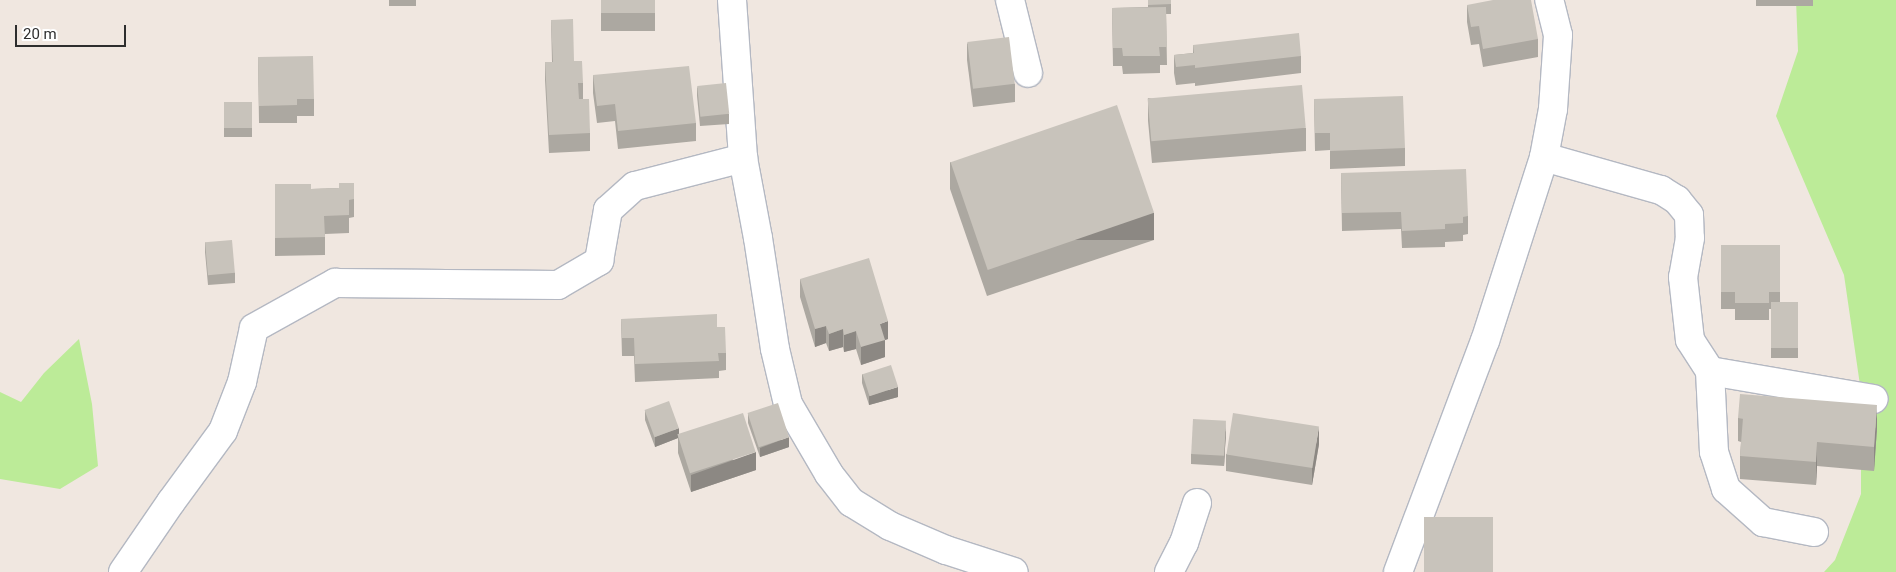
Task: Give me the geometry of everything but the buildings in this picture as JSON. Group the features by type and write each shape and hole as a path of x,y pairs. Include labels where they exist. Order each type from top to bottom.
{"street":[{"path":"732,0 743,158 758,238 775,349 788,404 829,474 851,502 890,526 946,550 1014,572"},
{"path":"1010,0 1028,73"},
{"path":"1398,572 1485,341 1544,157 1553,109 1558,34 1549,0"},
{"path":"1544,157 1661,190 1677,200 1689,215 1690,238 1683,277 1690,340 1710,371 1714,452 1726,489 1763,522 1814,532"},
{"path":"123,572 223,431 242,382 254,328 335,283 558,285 599,261 608,210 634,186 743,158"},
{"path":"1710,371 1874,399"},
{"path":"1169,572 1184,543 1197,503"}],"green space":[{"path":"1796,0 1896,0 1896,572 1824,572 1835,560 1861,494 1861,392 1844,275 1776,116 1798,51"},
{"path":"79,339 92,404 98,466 60,489 0,479 0,392 21,402 44,373"}]}
